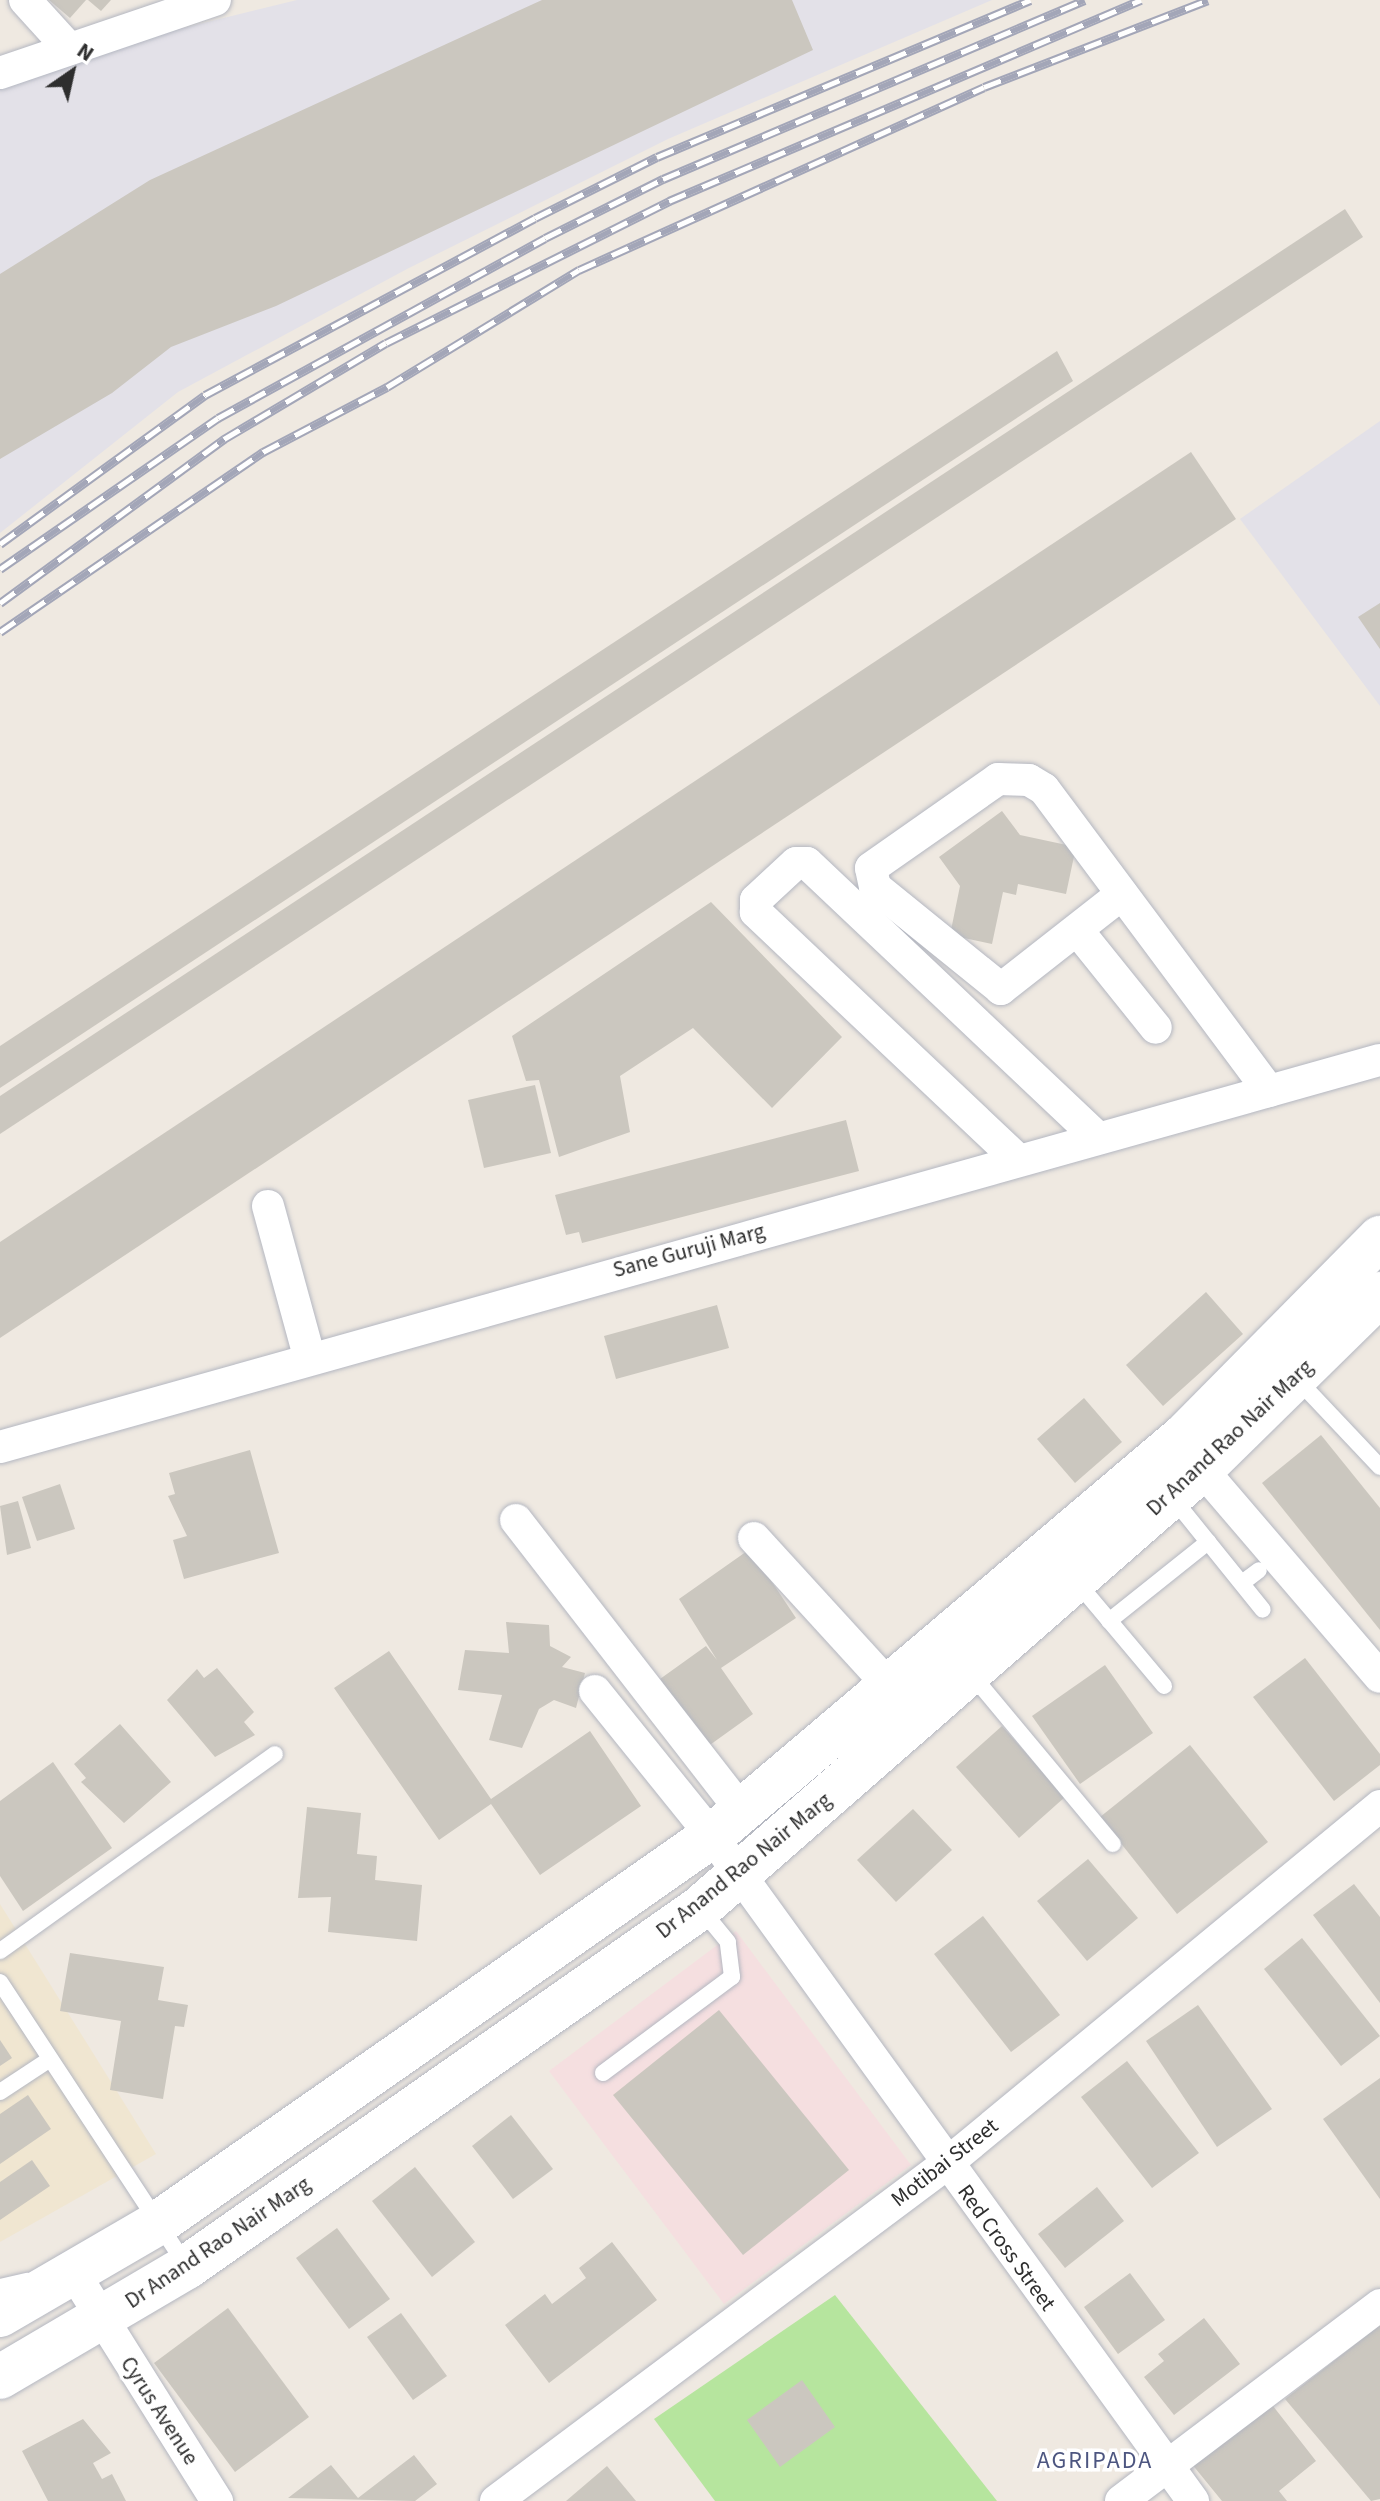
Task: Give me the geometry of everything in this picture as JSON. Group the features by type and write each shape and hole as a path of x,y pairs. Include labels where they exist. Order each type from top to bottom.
{"main road":[{"name":"Dr Anand Rao Nair Marg","path":"0,2377 101,2321 187,2267 700,1908 1076,1581 1183,1469 1380,1238"},
{"name":"Dr Anand Rao Nair Marg","path":"0,2315 72,2270 158,2223 727,1824 889,1686 1183,1469 1296,1377 1380,1294"}],"street":[{"path":"25,0 66,45"},
{"path":"0,73 166,8 215,0"},
{"path":"1122,894 1001,989 875,887 871,868 1011,776 1044,789 1269,1091"},
{"path":"1018,1160 756,912 756,900 796,863 807,863 1097,1137"},
{"path":"1078,931 1156,1028"},
{"name":"Sane Guruji Marg","path":"0,1447 309,1356 1380,1060"},
{"path":"268,1206 309,1356"},
{"path":"1183,1469 1380,1677"},
{"path":"516,1520 727,1824"},
{"path":"754,1538 889,1686"},
{"path":"595,1691 727,1824"},
{"name":"Motibai Street","path":"496,2501 945,2165 1380,1806"},
{"name":"Red Cross Street","path":"727,1824 738,1874 945,2165 1193,2501"},
{"name":"Cyrus Avenue","path":"72,2270 207,2498"},
{"path":"1121,2501 1380,2305"}],"lane":[{"path":"1296,1377 1380,1467"},
{"path":"1183,1469 1208,1542 1263,1610"},
{"path":"1109,1621 1208,1542"},
{"path":"1242,1583 1259,1570"},
{"path":"1076,1581 1164,1686"},
{"path":"971,1674 1113,1844"},
{"path":"0,1951 275,1754"},
{"path":"603,2073 732,1977 728,1942 700,1908"},
{"path":"0,1982 187,2267"},
{"path":"0,2092 50,2059"},
{"path":"0,2287 72,2270"}],"shaded area":[{"path":"297,0 992,0 668,139 407,269 178,392 0,533 0,85 74,55"},
{"path":"1380,421 1380,706 1240,519"},
{"path":"0,1904 156,2154 0,2242"},
{"path":"736,1931 911,2165 724,2304 549,2071"}],"green space":[{"path":"835,2295 997,2501 715,2501 654,2419"}],"building":[{"path":"49,0 86,0 70,18"},
{"path":"88,0 111,0 101,11"},
{"path":"542,0 792,0 813,50 276,306 171,347 112,393 0,459 0,274 150,180"},
{"path":"1345,209 1363,237 0,1134 0,1096"},
{"path":"1057,351 1073,381 0,1088 0,1046"},
{"path":"1191,452 1236,519 0,1338 0,1242"},
{"path":"1380,603 1380,649 1358,617"},
{"path":"1002,811 1020,835 1076,847 1066,894 1018,884 1016,895 1003,892 992,944 950,935 960,886 939,857"},
{"path":"711,902 842,1037 772,1108 693,1028 620,1076 630,1132 559,1157 539,1080 526,1081 512,1036"},
{"path":"535,1085 551,1153 484,1168 468,1100"},
{"path":"846,1120 859,1171 582,1243 579,1232 566,1235 555,1195"},
{"path":"1206,1292 1243,1334 1163,1406 1126,1365"},
{"path":"717,1305 729,1348 616,1379 604,1336"},
{"path":"1084,1398 1122,1442 1075,1483 1037,1439"},
{"path":"1321,1435 1380,1508 1380,1630 1262,1483"},
{"path":"250,1450 279,1553 184,1579 173,1540 187,1536 168,1496 175,1494 169,1473"},
{"path":"60,1484 75,1529 37,1541 22,1497"},
{"path":"18,1501 31,1548 7,1555 0,1506"},
{"path":"750,1549 796,1618 721,1668 753,1714 707,1747 660,1679 706,1646 717,1660 679,1599"},
{"path":"506,1622 549,1625 550,1646 571,1657 562,1667 585,1673 576,1708 554,1700 539,1709 522,1748 489,1740 502,1695 458,1690 465,1650 509,1653"},
{"path":"389,1651 491,1799 590,1731 641,1806 540,1875 491,1804 439,1840 334,1688"},
{"path":"1305,1658 1380,1754 1380,1765 1334,1801 1253,1697"},
{"path":"1105,1665 1153,1733 1080,1784 1032,1716"},
{"path":"217,1668 254,1712 244,1722 255,1735 215,1757 167,1700 197,1669 204,1678"},
{"path":"120,1724 171,1782 124,1823 81,1782 86,1778 74,1764"},
{"path":"1002,1726 1065,1797 1019,1838 956,1767"},
{"path":"1190,1745 1268,1842 1177,1914 1100,1817"},
{"path":"53,1762 112,1848 23,1911 0,1876 0,1801"},
{"path":"307,1807 361,1813 357,1854 377,1856 375,1880 422,1885 417,1941 328,1932 331,1897 298,1898"},
{"path":"913,1809 952,1850 896,1902 857,1860"},
{"path":"1088,1859 1138,1918 1087,1961 1037,1901"},
{"path":"1354,1884 1380,1917 1380,2003 1313,1915"},
{"path":"983,1916 1060,2015 1011,2052 934,1954"},
{"path":"1302,1938 1380,2036 1341,2066 1264,1969"},
{"path":"70,1953 164,1967 158,2000 188,2005 184,2027 175,2026 163,2099 110,2090 121,2021 60,2011"},
{"path":"1198,2005 1272,2109 1217,2147 1146,2041"},
{"path":"719,2010 849,2170 743,2255 613,2095"},
{"path":"0,2040 12,2058 0,2066"},
{"path":"1127,2061 1199,2153 1152,2188 1081,2097"},
{"path":"1380,2078 1380,2199 1323,2119"},
{"path":"28,2095 51,2129 0,2164 0,2114"},
{"path":"511,2115 553,2169 513,2199 472,2146"},
{"path":"32,2160 50,2186 0,2220 0,2182"},
{"path":"415,2167 475,2242 432,2277 372,2201"},
{"path":"1097,2187 1124,2221 1065,2268 1038,2234"},
{"path":"337,2228 390,2299 349,2329 296,2258"},
{"path":"612,2242 657,2300 549,2383 505,2325 545,2294 552,2304 586,2278 579,2268"},
{"path":"1130,2273 1165,2320 1118,2354 1084,2307"},
{"path":"228,2308 309,2417 235,2472 154,2363"},
{"path":"401,2313 447,2376 413,2400 367,2337"},
{"path":"1204,2318 1240,2364 1174,2415 1144,2377 1164,2361 1158,2354"},
{"path":"1380,2325 1380,2499 1371,2501 1285,2399"},
{"path":"802,2380 835,2427 780,2467 747,2420"},
{"path":"1273,2406 1316,2461 1279,2491 1287,2501 1222,2501 1191,2463"},
{"path":"83,2419 111,2453 93,2463 102,2479 112,2474 126,2501 48,2501 22,2451"},
{"path":"414,2455 437,2484 415,2501 288,2498 331,2465 358,2498"},
{"path":"607,2466 636,2501 566,2501"}],"railway":[{"path":"0,544 205,395 535,218 657,157 1030,0"},
{"path":"0,569 218,418 545,238 663,179 1085,0"},
{"path":"0,603 224,439 386,343 669,201 1141,0"},
{"path":"0,632 263,452 387,387 579,270 984,87 1208,0"}],"district":[{"name":"AGRIPADA","path":"1095,2461"}]}
